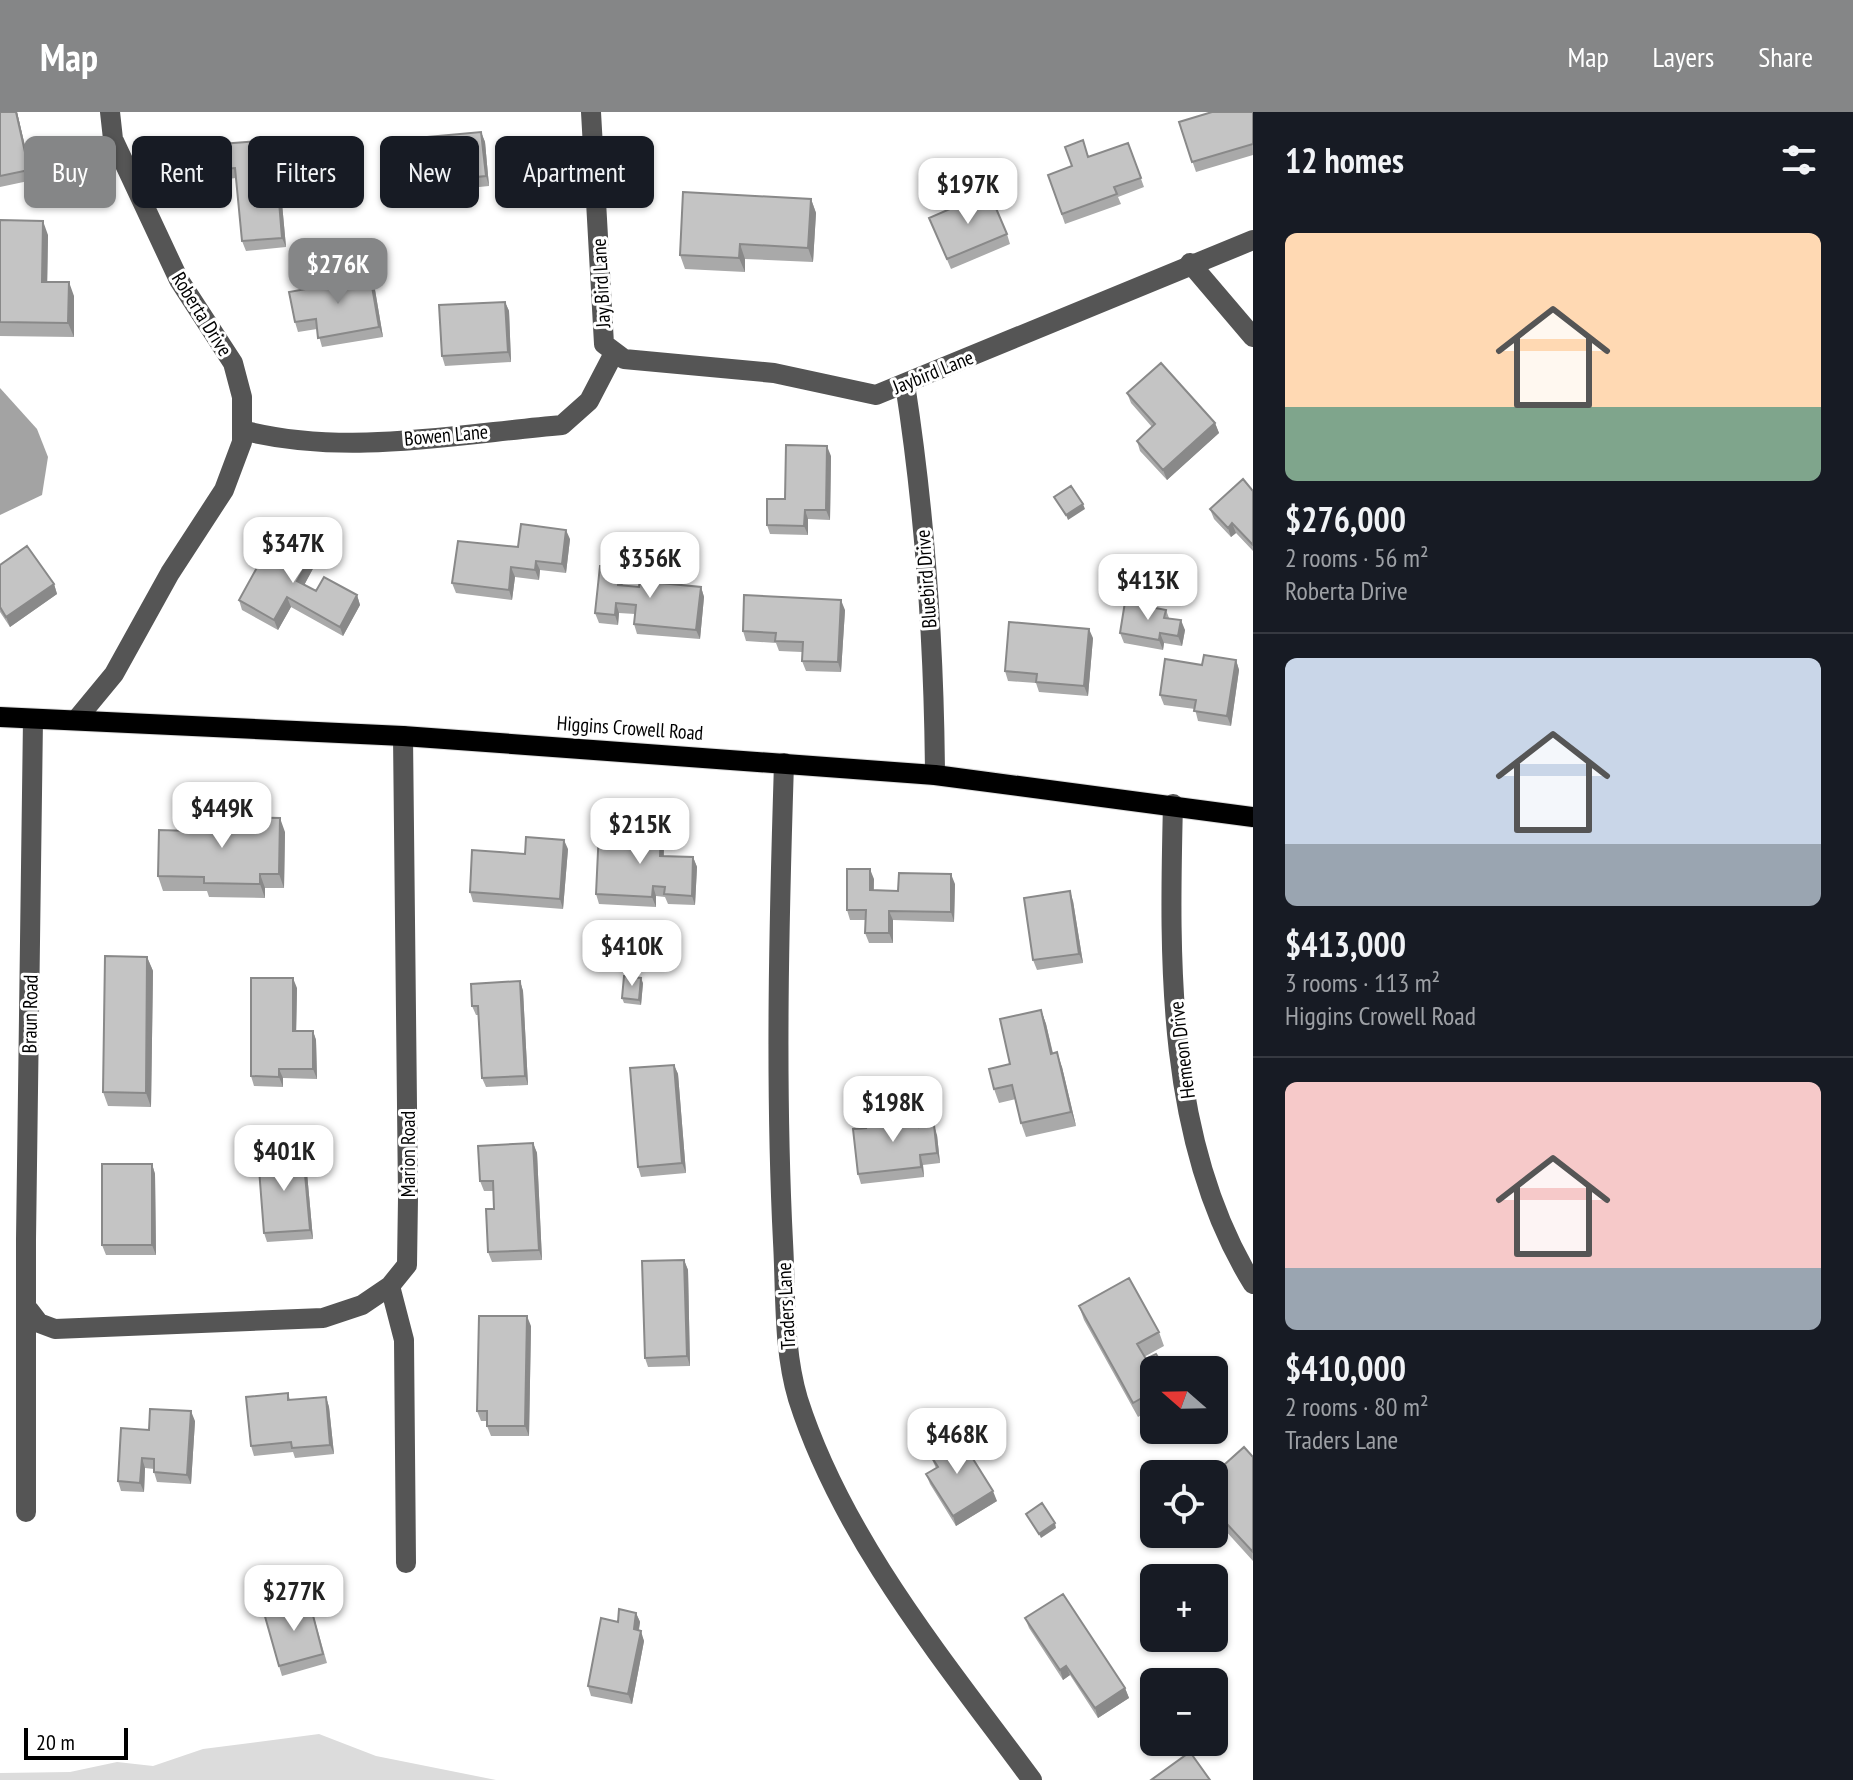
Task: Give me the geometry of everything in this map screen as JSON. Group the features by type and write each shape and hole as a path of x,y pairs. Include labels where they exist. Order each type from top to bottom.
{"main road":[{"name":"Higgins Crowell Road","path":"0,717 403,736 935,775 1173,804 1253,817"}],"street":[{"name":"Roberta Drive","path":"76,720 114,674 170,573 224,490 242,442 242,397 233,363 179,280 118,150 110,112"},
{"name":"Jay Bird Lane","path":"591,112 604,344 614,353"},
{"name":"Jaybird Lane","path":"614,353 624,359 774,373 876,395 1190,263 1253,240"},
{"path":"1190,263 1253,337"},
{"name":"Bowen Lane","path":"242,430 272,438 334,444 562,425 589,401 614,353"},
{"name":"Bluebird Drive","path":"905,384 919,477 934,695 935,775"},
{"name":"Braun Road","path":"26,1512 29,1310 26,1239 33,719"},
{"name":"Marion Road","path":"390,1286 407,1265 403,736"},
{"name":"Traders Lane","path":"784,763 780,1179 789,1363 798,1399 845,1507 892,1584 1032,1780"},
{"name":"Hemeon Drive","path":"1173,804 1170,916 1181,1058 1195,1140 1210,1189 1240,1263 1253,1284"},
{"path":"29,1310 39,1323 55,1329 323,1318 362,1305 390,1286 404,1340 406,1563"}],"shaded area":[{"path":"0,388 37,429 48,457 42,495 0,515"},
{"path":"319,1734 376,1756 496,1780 0,1780 0,1773 70,1772 117,1762 153,1766 203,1749"}],"building":[{"path":"0,112 16,112 24,148 24,171 0,176"},
{"path":"1212,112 1253,112 1253,144 1192,162 1179,122"},
{"path":"481,132 486,176 479,177 479,136 438,136"},
{"path":"1083,140 1088,157 1128,143 1141,178 1114,187 1117,194 1062,214 1048,175 1072,166 1065,147"},
{"path":"248,142 248,208 280,208 282,238 242,241 235,168 232,168 232,143"},
{"path":"683,192 811,199 808,248 740,244 739,258 680,255"},
{"path":"989,192 1007,234 947,259 929,218"},
{"path":"0,220 43,221 42,282 69,282 68,323 0,322"},
{"path":"369,269 379,327 318,338 316,319 295,322 289,292 351,281 349,272"},
{"path":"505,302 508,352 442,356 439,305"},
{"path":"1161,363 1215,423 1163,470 1137,441 1155,424 1127,393"},
{"path":"786,445 827,446 826,510 805,510 804,526 767,525 767,499 785,499"},
{"path":"1243,479 1253,491 1253,545 1232,523 1228,528 1210,509"},
{"path":"1071,486 1083,504 1066,515 1054,497"},
{"path":"521,524 566,530 562,564 536,561 535,570 511,567 509,590 452,583 458,541 518,547"},
{"path":"276,533 313,553 297,581 316,591 324,577 357,595 340,627 287,597 274,620 239,600"},
{"path":"27,546 54,584 6,617 0,607 0,565"},
{"path":"600,566 620,567 618,585 639,587 641,570 662,572 661,583 701,587 696,630 634,624 636,605 616,603 615,615 595,613"},
{"path":"744,595 841,600 838,662 802,661 803,642 775,641 776,633 743,631"},
{"path":"1125,602 1166,610 1164,618 1181,620 1178,636 1160,633 1159,640 1120,633"},
{"path":"1009,622 1089,629 1084,686 1036,682 1037,674 1005,671"},
{"path":"1204,655 1236,660 1227,716 1194,711 1196,700 1160,695 1165,659 1202,665"},
{"path":"193,816 280,818 279,874 260,874 260,884 204,883 204,877 158,876 159,830 192,831"},
{"path":"599,830 661,833 660,856 693,857 692,896 664,894 665,887 653,886 652,897 596,894"},
{"path":"526,837 564,840 560,899 470,892 472,850 525,854"},
{"path":"847,869 870,869 870,890 898,891 899,873 951,874 951,912 889,911 889,933 865,933 866,910 847,910"},
{"path":"1070,891 1079,954 1033,960 1024,898"},
{"path":"105,956 147,957 146,1093 103,1092"},
{"path":"624,976 641,978 639,1000 622,998"},
{"path":"251,978 293,978 293,1031 313,1031 313,1069 279,1069 279,1077 251,1076"},
{"path":"520,981 525,1076 482,1078 478,1006 472,1006 471,984"},
{"path":"1041,1010 1051,1054 1057,1052 1071,1112 1021,1123 1012,1085 994,1089 989,1069 1010,1064 1000,1019"},
{"path":"674,1065 682,1163 638,1167 630,1068"},
{"path":"918,1114 919,1127 934,1125 937,1153 920,1155 921,1167 858,1174 853,1129 866,1128 865,1120"},
{"path":"533,1143 539,1250 488,1252 486,1209 494,1209 493,1181 480,1181 478,1146"},
{"path":"303,1152 310,1230 264,1233 258,1156"},
{"path":"102,1164 152,1164 152,1245 102,1245"},
{"path":"684,1260 687,1356 645,1358 642,1261"},
{"path":"1129,1278 1159,1332 1137,1344 1144,1356 1140,1356 1140,1399 1133,1403 1079,1306"},
{"path":"479,1316 527,1316 525,1426 487,1426 487,1411 477,1411"},
{"path":"288,1393 288,1400 326,1397 330,1445 292,1448 291,1442 251,1446 246,1397"},
{"path":"150,1409 191,1411 187,1475 154,1472 154,1459 142,1458 140,1483 118,1481 121,1428 149,1430"},
{"path":"958,1435 993,1491 953,1516 926,1474 938,1467 929,1453"},
{"path":"1244,1447 1253,1457 1253,1552 1228,1525 1228,1461"},
{"path":"1042,1503 1055,1523 1039,1534 1026,1514"},
{"path":"1063,1594 1125,1688 1095,1708 1066,1666 1060,1670 1025,1618"},
{"path":"309,1600 323,1654 279,1666 264,1613"},
{"path":"619,1609 636,1613 634,1629 641,1631 628,1694 588,1686 601,1618 618,1622"},
{"path":"1184,1756 1193,1756 1210,1780 1151,1780"}]}
